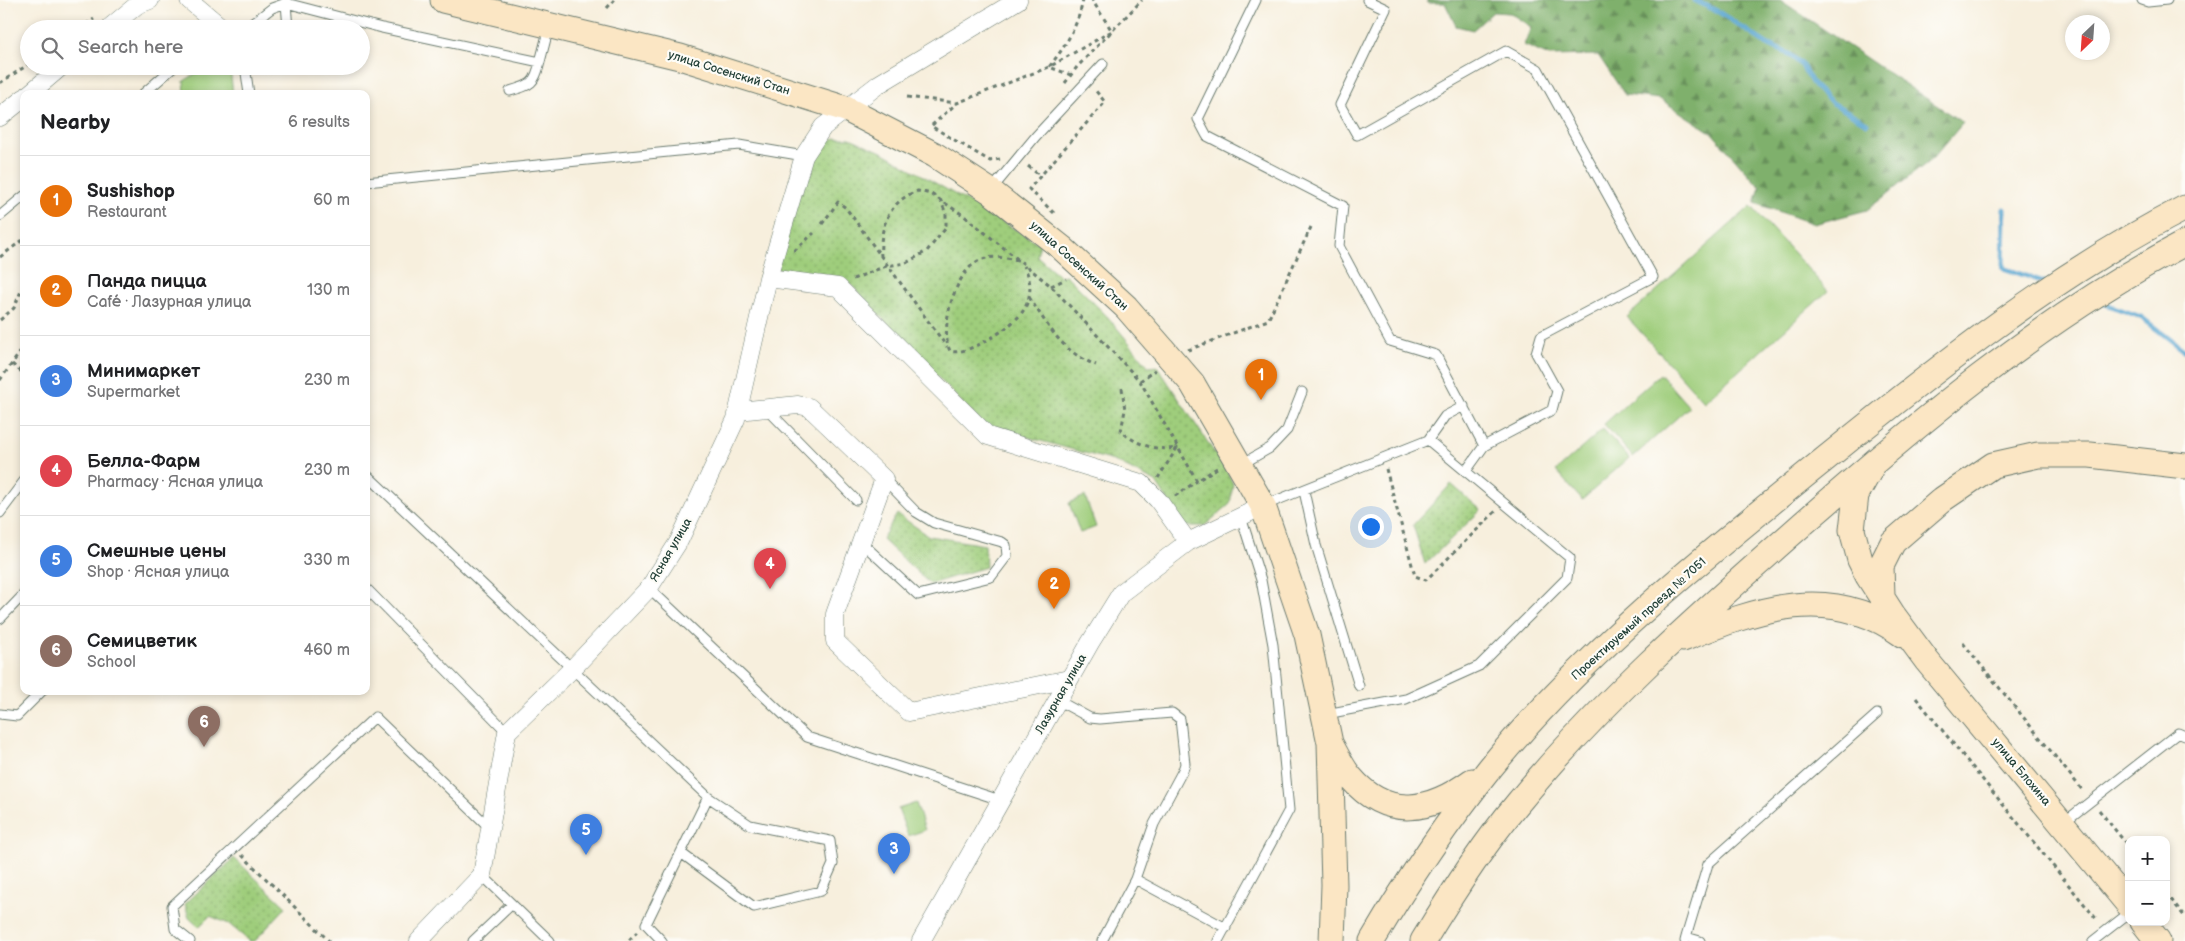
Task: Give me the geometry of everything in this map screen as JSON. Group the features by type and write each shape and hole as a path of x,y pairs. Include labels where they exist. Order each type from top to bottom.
{"street":[{"path":"119,20 137,5 150,0"},
{"path":"190,0 212,20"},
{"name":"Ясная улица","path":"507,732 573,668 649,588 679,541 738,411 768,278 804,156 823,127 898,71 1018,0"},
{"name":"улица Сосенский Стан","path":"452,1 680,57 846,109 935,155 990,191 1062,248 1126,307 1165,367 1192,383 1307,635 1326,714 1330,743 1334,885 1332,941"},
{"path":"34,90 51,75"},
{"path":"0,117 20,101"},
{"name":"Проектируемый проезд № 7051","path":"1372,941 1426,854 1493,766 1580,672 1664,592 1882,413 1962,351 2091,261 2185,208"},
{"path":"1423,941 1468,870 1518,803 1586,727 1668,645 1880,455 1981,376 2080,304 2144,264 2185,243"},
{"path":"768,278 838,287 988,436 1141,483 1158,500 1188,542"},
{"path":"738,411 798,405 809,407 884,479 835,614 835,642 909,712 1069,679"},
{"path":"1880,455 1863,480 1856,495 1852,530 1860,560 1911,641"},
{"path":"1882,596 1881,566 1893,542 1943,499 1994,465 2038,455 2090,455 2185,466"},
{"name":"Лазурная улица","path":"921,941 1069,679 1121,593 1188,542 1252,512"},
{"path":"1668,645 1736,618 1764,610 1790,605 1813,604 1845,607 1874,618 1911,641"},
{"name":"улица Блохина","path":"1911,641 2125,900"},
{"path":"419,941 482,875 507,732"},
{"path":"1330,743 1350,777 1362,789 1376,798 1402,807 1430,805 1443,800 1493,766"},
{"path":"2146,926 2158,941"}],"lane":[{"path":"1256,0 1198,119 1207,136 1343,206 1339,246 1390,341 1436,354 1484,446"},
{"path":"1367,0 1386,9 1340,105 1357,135 1506,51 1538,69 1653,277 1541,336 1536,352 1557,391 1552,410 1484,446 1466,471"},
{"path":"2142,0 2148,2 2167,0"},
{"path":"257,20 272,8 286,1 354,20"},
{"path":"286,1 287,20"},
{"path":"370,25 540,62"},
{"path":"510,91 530,86 537,76 550,25"},
{"path":"990,191 1036,136 1103,64"},
{"path":"148,90 165,75"},
{"path":"246,75 248,90"},
{"path":"370,182 739,145 804,156"},
{"path":"0,216 20,199"},
{"path":"1229,466 1270,448 1287,430 1302,392"},
{"path":"1218,941 1289,810 1273,645 1261,580 1252,512 1428,440 1445,416 1464,406"},
{"path":"766,408 856,500"},
{"path":"1326,714 1406,699 1478,666 1567,578 1570,558 1428,440"},
{"path":"370,478 708,797 750,825 830,841 833,864 820,891 754,908 681,853"},
{"path":"861,542 918,595 991,577 1007,556 1006,545 1002,542 934,523 925,518 884,479"},
{"path":"0,513 20,486"},
{"path":"1304,491 1316,545 1359,686"},
{"path":"649,588 807,737 1000,800"},
{"path":"370,592 507,732"},
{"path":"0,619 20,598"},
{"path":"0,714 17,716 38,695"},
{"path":"1057,700 1090,718 1172,713 1180,719 1185,764 1154,824 1134,879 1102,941"},
{"path":"1700,941 1685,939 1708,864 1877,714"},
{"path":"190,941 175,929 172,906 375,717 491,829"},
{"path":"2063,823 2178,733 2185,736"},
{"path":"662,941 646,924 708,797"},
{"path":"482,875 550,941"},
{"path":"1134,879 1226,928"},
{"path":"474,941 512,904"},
{"path":"2093,941 2125,916"}],"path":[{"path":"607,8 614,0"},
{"path":"1049,67 1065,47 1077,21 1083,0"},
{"path":"1092,0 1112,31"},
{"path":"1060,90 1142,0"},
{"path":"1007,156 990,161 931,126 957,103 1049,67 1112,31"},
{"path":"1049,67 1072,75"},
{"path":"0,84 20,70"},
{"path":"1056,214 1029,189 1105,102 1087,80"},
{"path":"907,96 957,103"},
{"path":"881,257 882,229 897,202 918,191 941,200 1051,286 1140,381 1197,482"},
{"path":"857,287 850,280 886,266 896,266 913,260 927,251 939,239 947,223 941,200"},
{"path":"822,224 838,202 854,218 886,266 950,351 956,353 966,350 1003,330 1022,313 1029,296 1029,279 1021,262"},
{"path":"1140,381 1155,369 1165,367 1268,320 1311,227"},
{"path":"0,257 20,242"},
{"path":"950,351 947,337 949,311 966,271 979,261 989,257 1000,257 1021,262"},
{"path":"0,320 14,308 20,294"},
{"path":"1029,296 1063,345 1073,354 1096,365"},
{"path":"0,380 20,353"},
{"path":"12,364 20,371"},
{"path":"1122,388 1126,410 1121,430 1132,440 1147,447 1161,449 1177,448"},
{"path":"1157,479 1177,448"},
{"path":"1383,458 1415,576 1426,580 1504,504"},
{"path":"1172,497 1229,466"},
{"path":"1149,475 1157,479 1162,485"},
{"path":"1963,643 2125,842"},
{"path":"1916,698 2105,930"},
{"path":"234,848 329,941"},
{"path":"2170,898 2185,916"}],"green space":[{"path":"1427,0 1780,0 1963,123 1932,159 1867,210 1814,224 1755,203 1760,187 1712,133 1660,99 1625,95 1598,55 1549,56 1524,45 1531,27 1510,13 1493,12 1473,30 1456,26 1445,3 1428,3"},
{"path":"194,75 231,75 233,90 185,90 184,81"},
{"path":"836,138 850,138 884,153 1040,244 1037,256 1060,276 1066,275 1108,317 1149,367 1157,366 1228,473 1233,484 1230,504 1204,526 1184,526 1156,482 1114,461 983,425 851,285 842,281 774,268 812,151 823,142"},
{"path":"1751,206 1828,291 1704,402 1627,317"},
{"path":"1660,374 1689,407 1633,457 1604,424"},
{"path":"1603,429 1629,458 1582,500 1556,471"},
{"path":"1451,484 1481,510 1425,564 1413,525"},
{"path":"1085,496 1096,527 1080,533 1069,503"},
{"path":"897,514 929,536 985,545 986,567 930,584 882,539"},
{"path":"916,803 925,830 908,836 898,809"},
{"path":"234,858 286,907 255,941 249,941 229,924 210,916 199,927 189,918 185,904"}],"waterway":[{"path":"1694,0 1717,11 1767,44 1789,54 1801,64 1814,86 1834,104 1867,123"},
{"path":"2004,209 2003,268 2044,282"},
{"path":"2100,302 2141,317 2185,351"}],"place":[{"name":"Sushishop","path":"1261,400"},
{"name":"Белла-Фарм","path":"770,589"},
{"name":"Панда пицца","path":"1054,609"},
{"name":"Семицветик","path":"204,747"},
{"name":"Смешные цены","path":"586,855"},
{"name":"Минимаркет","path":"894,874"}]}
